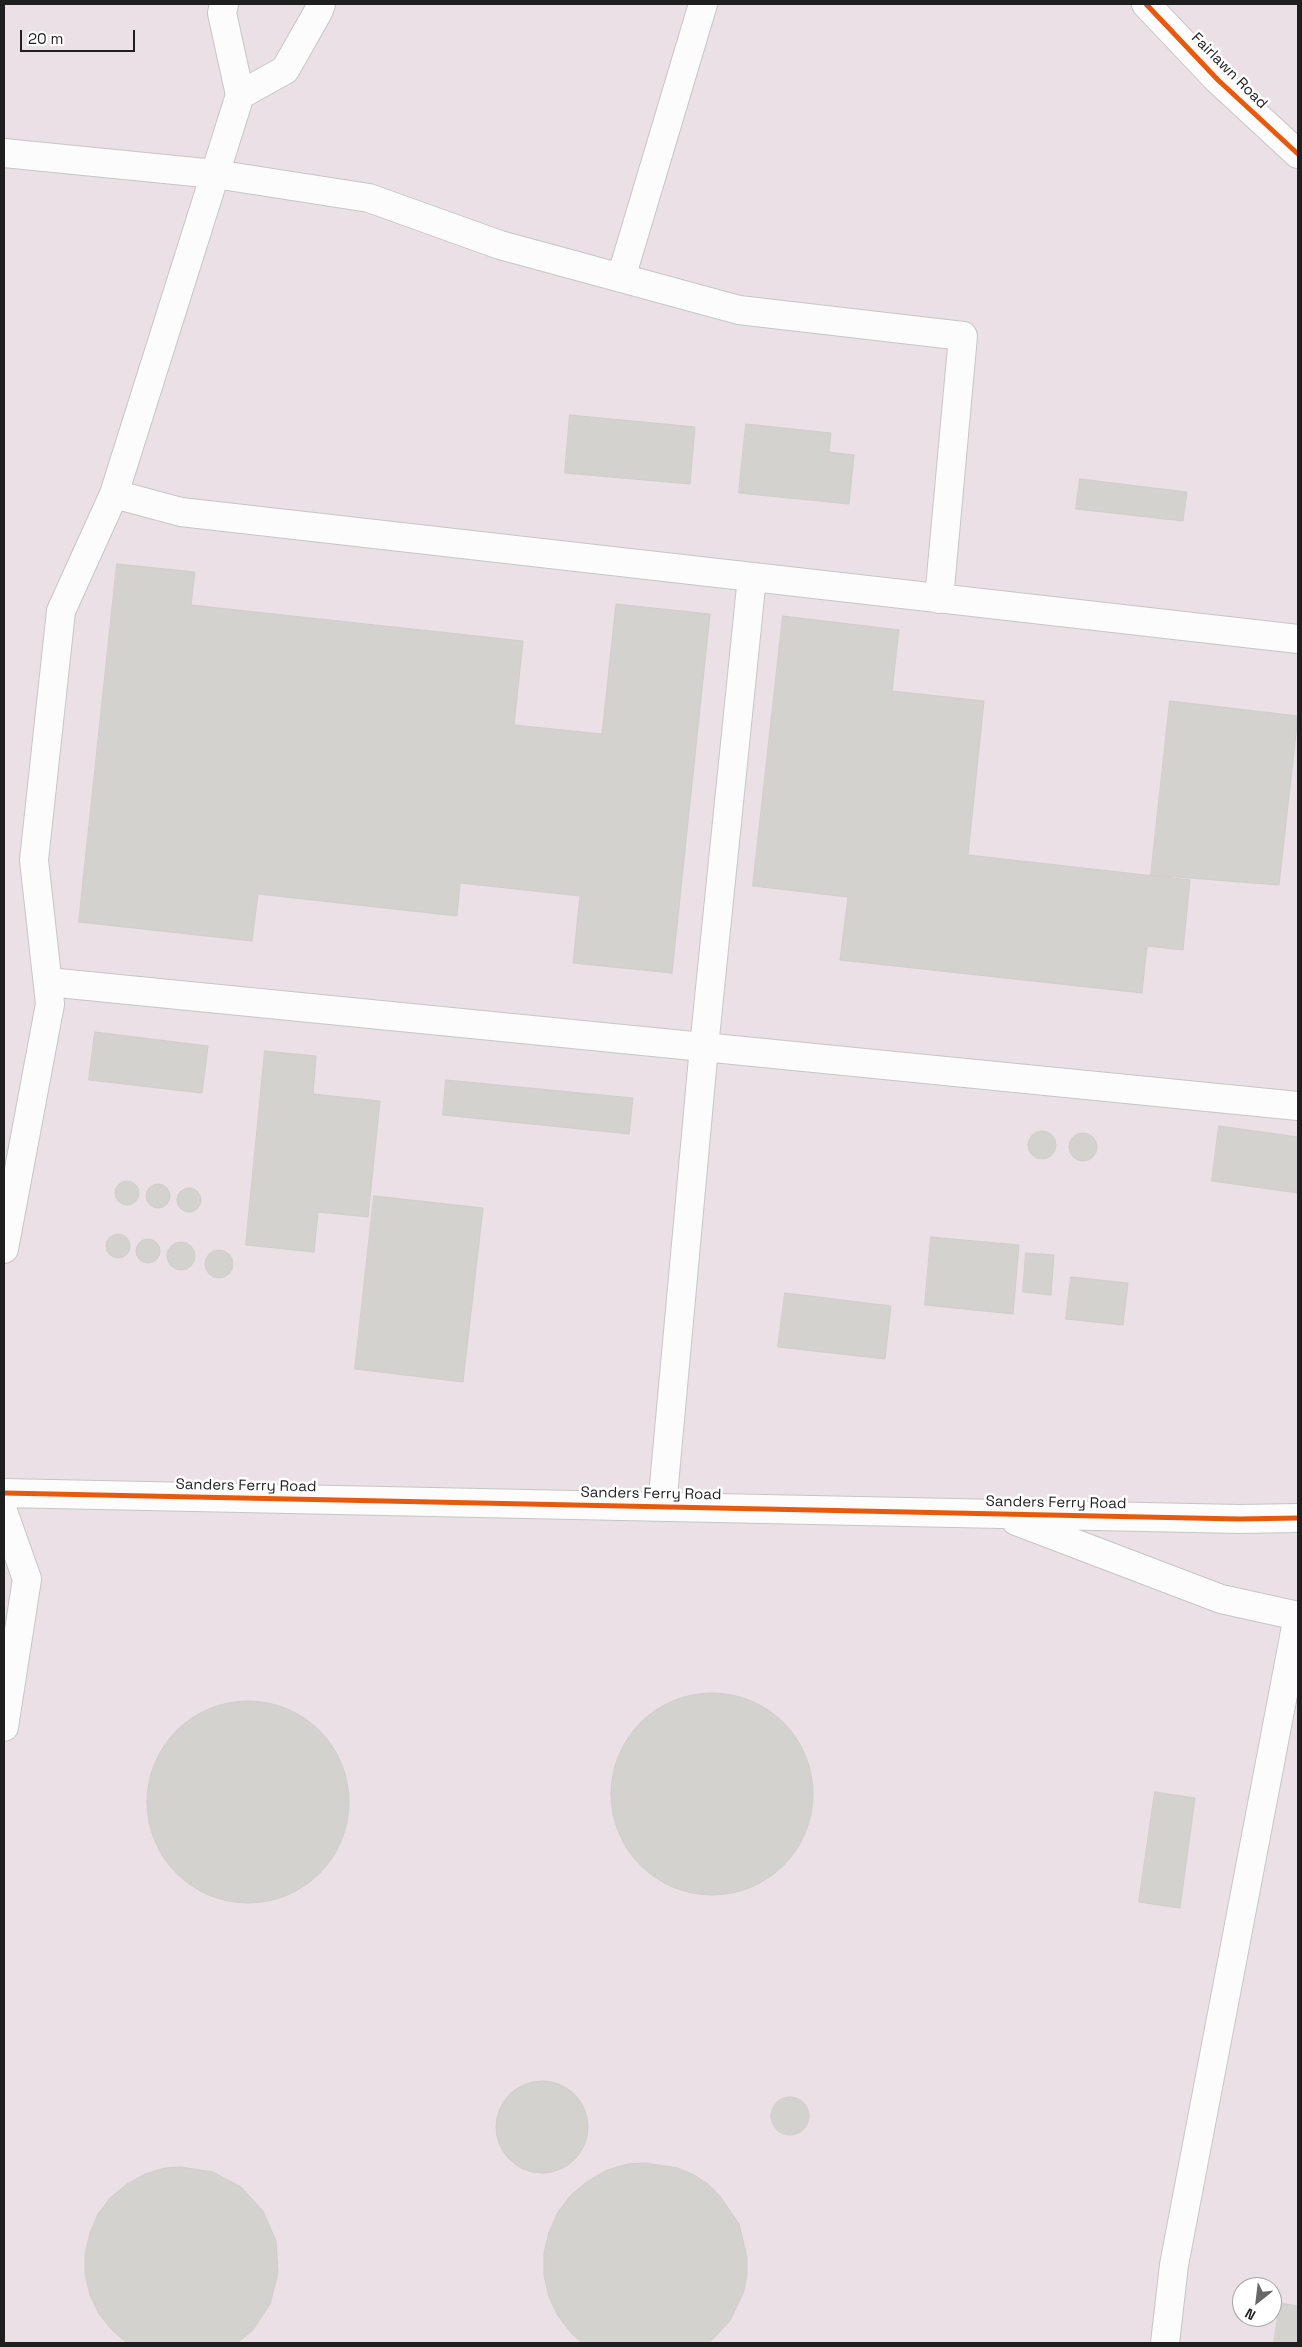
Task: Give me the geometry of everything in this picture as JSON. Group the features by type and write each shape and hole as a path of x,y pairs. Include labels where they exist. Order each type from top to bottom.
{"street":[{"path":"4,1249 50,1004 34,860 61,611 114,494 240,95 222,13 224,4"},
{"path":"240,95 285,70 321,4"},
{"path":"621,278 703,4"},
{"name":"Fairlawn Road","path":"1146,4 1218,80 1298,154"},
{"path":"4,153 215,174 369,198 500,245 739,310 963,336 939,599"},
{"path":"114,494 181,512 1298,639"},
{"path":"662,1507 704,1047 752,577"},
{"path":"48,982 1298,1106"},
{"name":"Sanders Ferry Road","path":"4,1494 996,1514 1298,1518"},
{"path":"4,1514 26,1579 4,1727"},
{"path":"996,1514 1221,1600 1298,1616 1174,2265 1165,2343"}],"shaded area":[{"path":"4,4 1298,4 1298,2343 4,2343"}],"building":[{"path":"570,415 695,427 690,484 565,473"},
{"path":"746,424 831,433 829,452 854,455 849,504 739,493"},
{"path":"1080,479 1187,492 1183,521 1076,509"},
{"path":"117,564 195,572 191,605 523,641 514,725 602,734 616,604 710,614 672,973 573,963 580,896 460,883 457,916 258,894 252,941 79,922"},
{"path":"783,616 899,630 892,691 984,701 968,855 1190,880 1183,950 1147,946 1142,993 840,960 848,897 753,886"},
{"path":"1170,701 1298,716 1279,885 1151,875"},
{"path":"95,1032 208,1046 202,1093 89,1080"},
{"path":"265,1051 316,1056 313,1094 380,1101 368,1217 318,1212 314,1252 246,1245"},
{"path":"446,1080 633,1098 629,1134 443,1115"},
{"path":"1219,1126 1298,1137 1298,1193 1212,1181"},
{"path":"1042,1131 1052,1135 1056,1145 1052,1155 1042,1159 1032,1155 1028,1145 1032,1135"},
{"path":"1083,1133 1093,1137 1097,1147 1093,1157 1083,1161 1073,1157 1069,1147 1073,1137"},
{"path":"127,1181 132,1182 138,1188 138,1198 132,1204 127,1205 122,1204 116,1198 115,1193 116,1188 122,1182"},
{"path":"158,1184 163,1185 169,1191 169,1201 163,1207 158,1208 153,1207 147,1201 146,1196 147,1191 153,1185"},
{"path":"189,1188 194,1189 200,1195 200,1205 194,1211 189,1212 184,1211 178,1205 177,1200 178,1195 184,1189"},
{"path":"374,1196 483,1208 463,1382 355,1369"},
{"path":"118,1234 123,1235 129,1241 129,1251 123,1257 118,1258 113,1257 107,1251 106,1246 107,1241 113,1235"},
{"path":"931,1237 1019,1245 1013,1314 925,1305"},
{"path":"148,1239 153,1240 159,1246 159,1256 153,1262 148,1263 143,1262 137,1256 136,1251 137,1246 143,1240"},
{"path":"181,1242 191,1246 195,1256 191,1266 181,1270 171,1266 167,1256 171,1246"},
{"path":"219,1250 229,1254 233,1264 229,1274 219,1278 209,1274 205,1264 209,1254"},
{"path":"1026,1253 1054,1255 1051,1295 1023,1292"},
{"path":"1071,1277 1128,1283 1123,1325 1066,1319"},
{"path":"785,1293 891,1306 885,1359 778,1347"},
{"path":"702,1693 722,1693 751,1700 784,1722 806,1755 813,1784 813,1804 806,1833 784,1866 751,1888 722,1895 702,1895 673,1888 640,1866 618,1833 611,1804 611,1784 618,1755 640,1722 673,1700"},
{"path":"238,1701 258,1701 287,1708 320,1730 342,1763 349,1792 349,1812 342,1841 320,1874 287,1896 258,1903 238,1903 209,1896 176,1874 154,1841 147,1812 147,1792 154,1763 176,1730 209,1708"},
{"path":"1155,1792 1195,1798 1180,1908 1139,1902"},
{"path":"542,2081 560,2084 575,2094 585,2109 588,2127 585,2145 575,2160 560,2170 542,2173 524,2170 509,2160 499,2145 496,2127 499,2109 509,2094 524,2084"},
{"path":"790,2097 804,2102 809,2116 804,2130 790,2135 776,2130 771,2116 776,2102"},
{"path":"645,2163 678,2168 708,2184 720,2196 739,2224 747,2257 744,2291 730,2321 709,2343 582,2343 558,2316 549,2297 544,2275 544,2253 549,2232 558,2212 571,2195 588,2181 607,2170 628,2164"},
{"path":"181,2167 213,2172 241,2187 263,2211 276,2241 278,2273 270,2304 253,2330 237,2343 127,2343 112,2330 99,2314 90,2295 85,2274 85,2254 90,2233 98,2214 111,2197 127,2184 145,2174 165,2168"},
{"path":"1282,2303 1298,2306 1298,2343 1274,2343 1276,2327 1282,2327"}],"cycle path":[{"path":"1146,4 1218,80 1298,154"},
{"path":"4,1493 1239,1519 1298,1518"}]}
